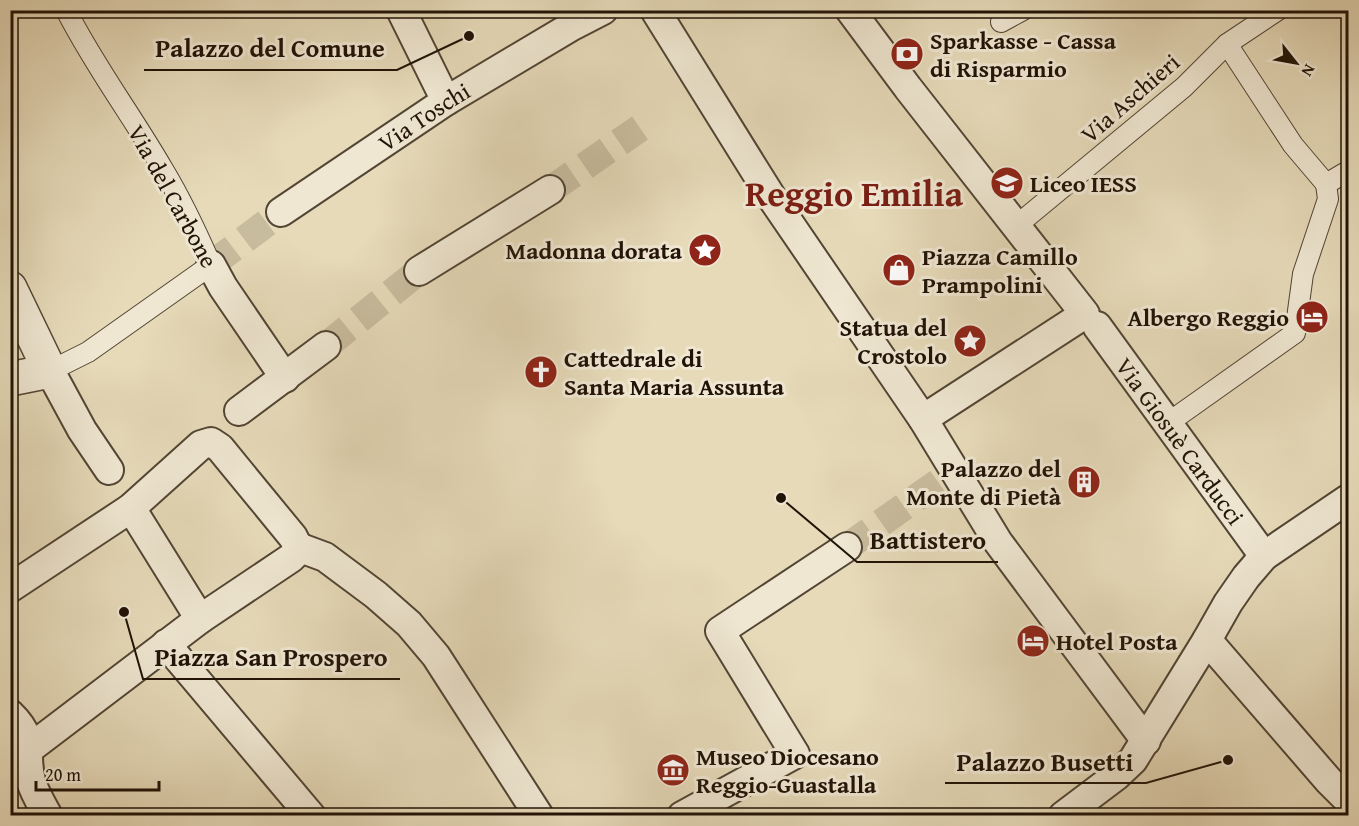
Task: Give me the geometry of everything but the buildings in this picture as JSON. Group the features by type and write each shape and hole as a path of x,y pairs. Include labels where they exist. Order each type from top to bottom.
{"street":[{"path":"402,10 446,101"},
{"name":"Via Toschi","path":"280,212 446,101 603,10"},
{"path":"655,10 772,198 922,419 949,472 998,542 1146,741"},
{"path":"850,10 916,83 1016,226 1091,320 922,419"},
{"path":"419,271 550,190"},
{"name":"Via del Carbone","path":"211,265 223,287 285,378"},
{"path":"10,288 50,371 82,430 109,470"},
{"name":"Via Giosuè Carducci","path":"1091,320 1168,423 1262,558"},
{"path":"239,411 326,346"},
{"path":"10,379 50,371"},
{"path":"10,588 131,508 201,445 211,442 220,447 293,537 298,547 325,557 376,595 409,624 436,656 539,816"},
{"path":"1063,816 1116,776 1132,760 1146,741 1228,603 1262,558 1348,499"},
{"path":"131,508 200,619"},
{"path":"29,749 200,619 291,558 298,547"},
{"path":"682,816 795,754 720,631 847,547"},
{"path":"1207,640 1348,800"},
{"path":"166,644 311,816"},
{"path":"10,714 24,733 29,749 31,781 48,816"}],"lane":[{"name":"Via del Carbone","path":"66,10 84,45 163,169 189,215 211,265"},
{"path":"1001,22 1023,10"},
{"name":"Via Aschieri","path":"1016,226 1184,87 1227,44 1278,10"},
{"path":"1168,423 1295,333 1303,274 1328,199 1326,184 1293,145 1227,44"},
{"path":"1326,184 1348,171"},
{"path":"50,371 88,352 211,265"}],"tunnel":[{"path":"550,190 640,128"},
{"path":"211,265 281,212"},
{"path":"326,346 419,271"},
{"path":"847,547 946,477"}],"place":[{"name":"Palazzo del Comune","path":"469,36"},
{"name":"Sparkasse - Cassa di Risparmio","path":"907,54"},
{"name":"Liceo IESS","path":"1007,183"},
{"name":"Madonna dorata","path":"705,250"},
{"name":"Piazza Camillo Prampolini","path":"899,270"},
{"name":"Albergo Reggio","path":"1312,317"},
{"name":"Statua del Crostolo","path":"970,341"},
{"name":"Cattedrale di Santa Maria Assunta","path":"541,372"},
{"name":"Palazzo del Monte di Pietà","path":"1084,482"},
{"name":"Battistero","path":"781,498"},
{"name":"Piazza San Prospero","path":"124,612"},
{"name":"Hotel Posta","path":"1033,641"},
{"name":"Palazzo Busetti","path":"1228,760"},
{"name":"Museo Diocesano Reggio-Guastalla","path":"673,770"}],"district":[{"name":"Reggio Emilia","path":"854,192"}]}
